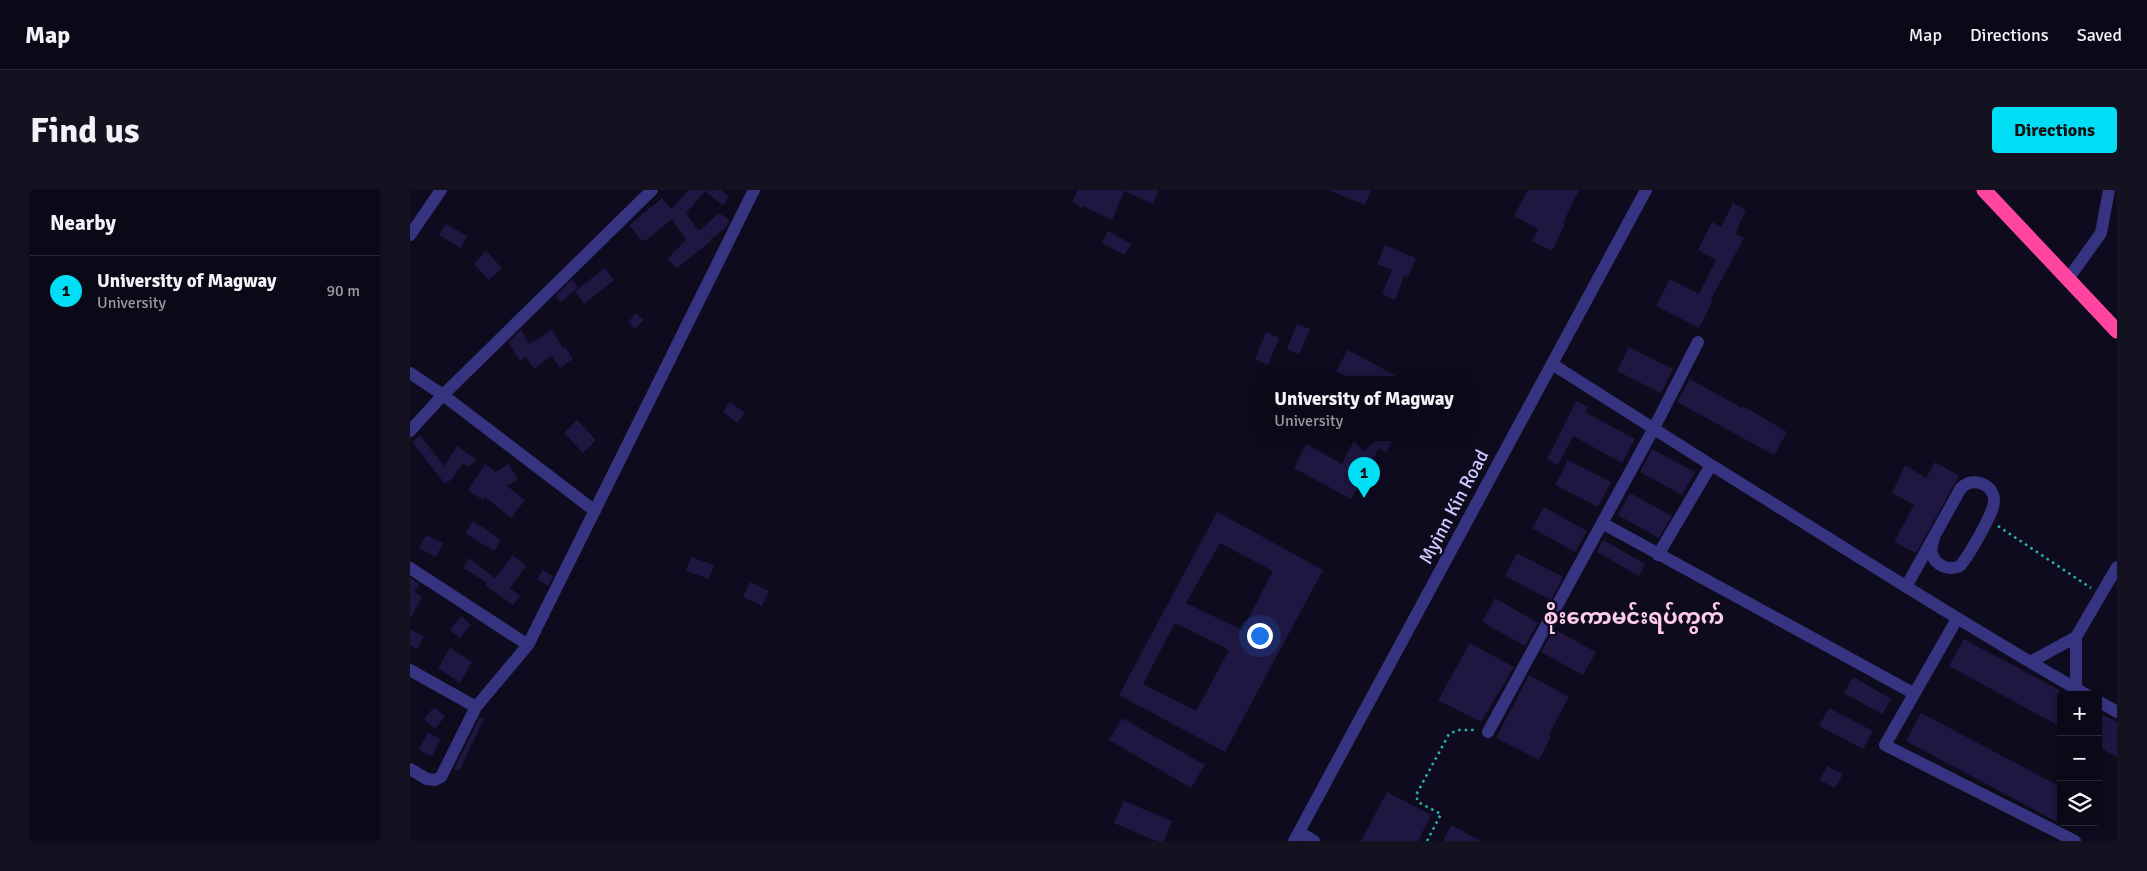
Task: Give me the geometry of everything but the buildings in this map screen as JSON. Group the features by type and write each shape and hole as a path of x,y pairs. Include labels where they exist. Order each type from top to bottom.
{"highway":[{"path":"1989,192 2117,331"}],"street":[{"path":"410,431 443,395 652,190"},
{"path":"410,769 427,779 435,780 441,777 476,707 528,645 754,190"},
{"name":"Myinn Kin Road","path":"1297,837 1646,190"},
{"path":"2068,279 2101,233 2109,190"},
{"path":"410,235 434,192"},
{"path":"1488,732 1654,428 1698,342"},
{"path":"1552,364 1711,465 1907,585 1957,619 2032,661 2079,691"},
{"path":"410,373 443,395 595,511"},
{"path":"1658,556 1711,465"},
{"path":"1907,585 1961,488 1966,483 1973,481 1981,483 1988,488 1993,495 1993,507 1960,566 1955,569 1948,568 1935,559 1932,554 1934,537"},
{"path":"1602,523 1658,556 1913,694"},
{"path":"2032,661 2076,637 2117,567"},
{"path":"410,568 528,645"},
{"path":"1957,619 1885,745 2075,841"},
{"path":"2076,637 2081,691"},
{"path":"410,670 476,707"},
{"path":"2102,703 2117,712"},
{"path":"1297,837 1314,841"}],"path":[{"path":"1996,525 2101,594"},
{"path":"1427,841 1441,814 1418,802 1416,795 1444,742 1450,734 1458,730 1469,729 1488,732"}],"place":[{"name":"University of Magway","path":"1364,498"}],"district":[{"name":"စိုးကောမင်းရပ်ကွက်","path":"1634,617"}]}
